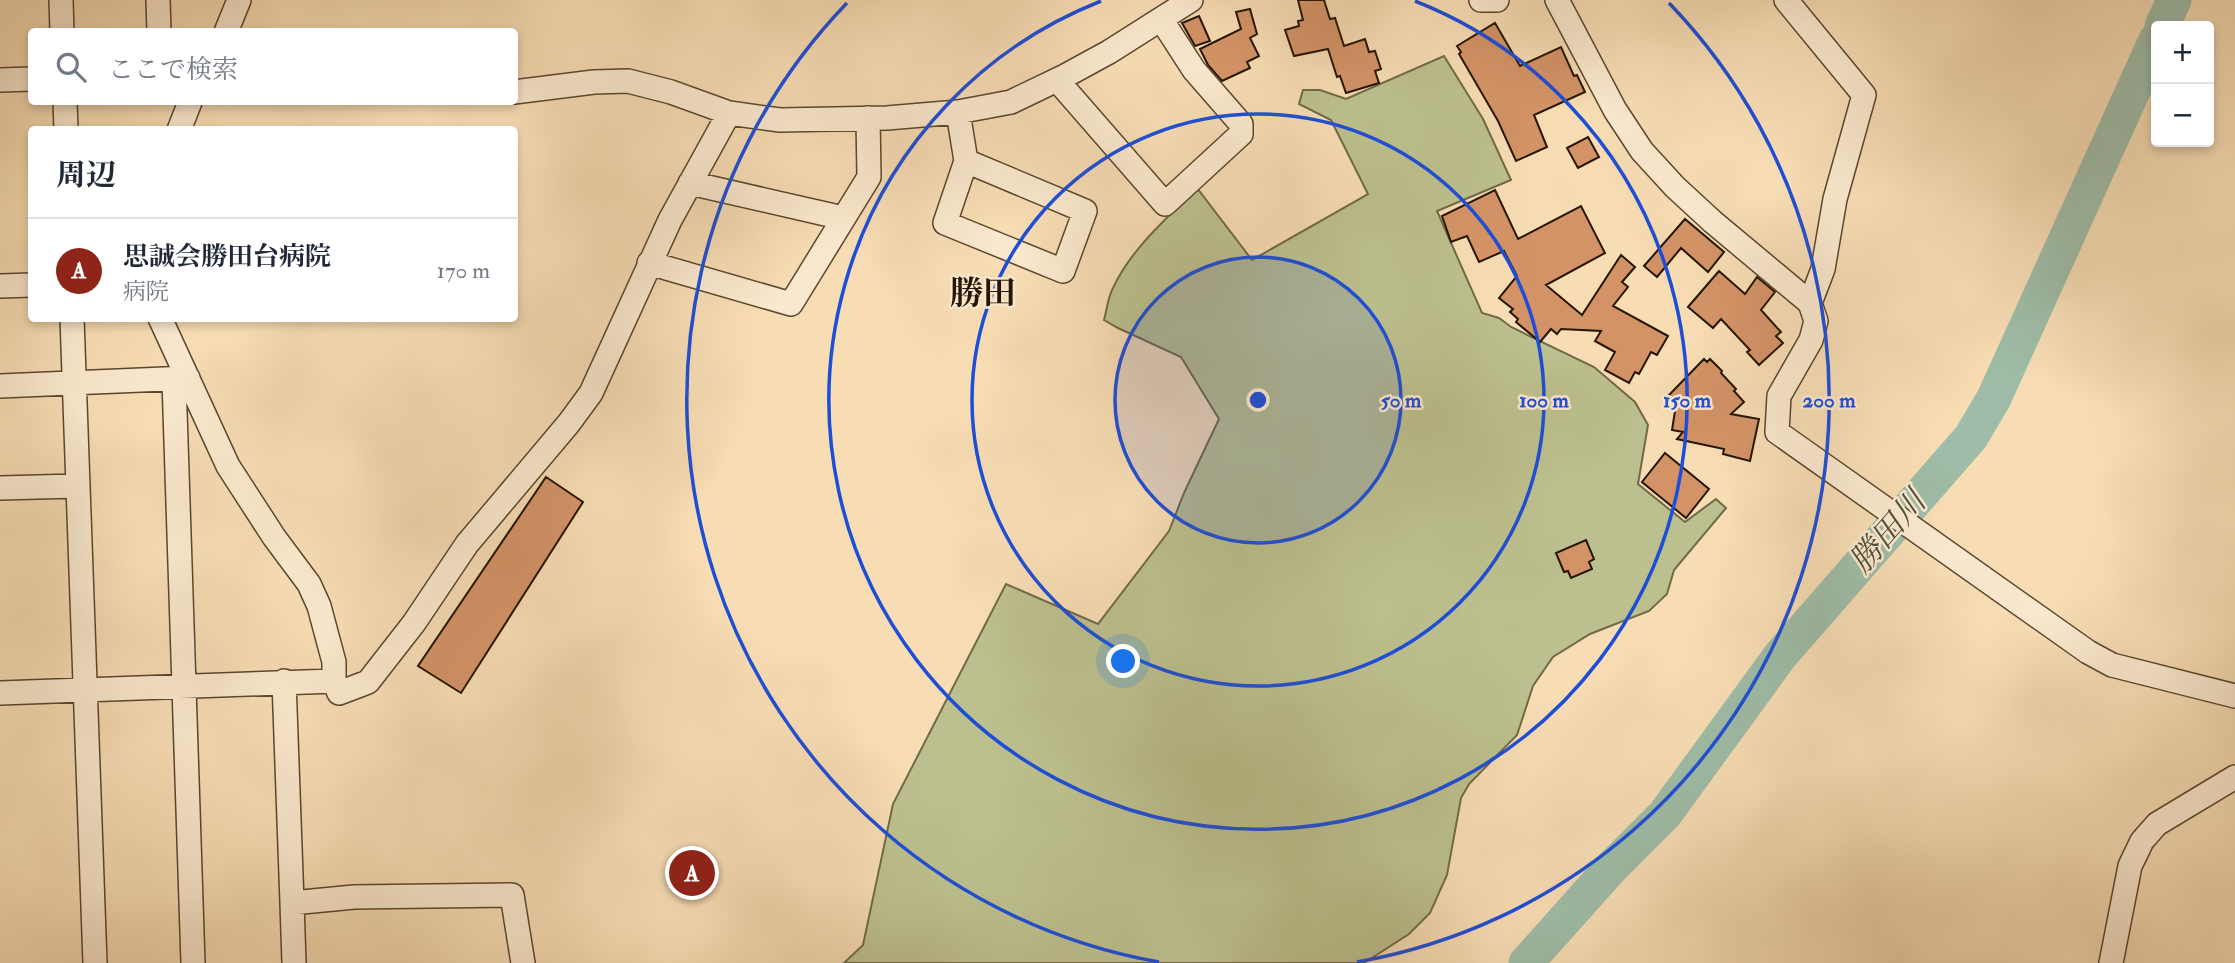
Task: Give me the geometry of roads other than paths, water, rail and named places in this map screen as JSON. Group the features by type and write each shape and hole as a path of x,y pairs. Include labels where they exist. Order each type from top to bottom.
{"street":[{"path":"61,0 62,28"},
{"path":"158,0 159,28"},
{"path":"228,28 239,0"},
{"path":"518,92 594,82 628,81 671,92 729,113 780,120 958,112 1011,102 1057,80 1109,52 1191,0"},
{"path":"1481,0 1497,0"},
{"path":"1557,0 1615,110 1642,151 1675,187 1713,222 1810,303 1816,321 1811,340 1779,396 1777,432 1849,480 2088,652 2112,665 2235,696"},
{"path":"1786,0 1864,95 1835,199 1823,270 1810,303"},
{"path":"1057,80 1165,204 1241,134 1241,124 1194,70 1161,19"},
{"path":"0,80 28,79"},
{"path":"65,105 66,126"},
{"path":"181,126 189,105"},
{"path":"958,112 966,161 945,223 1063,271 1085,211 966,161"},
{"path":"161,322 181,379 228,466 274,537 309,584 319,606 334,662 334,681 339,694 368,682 414,623 467,544 591,393 649,263 729,113"},
{"path":"649,263 791,304 869,177 868,118"},
{"path":"690,183 843,218"},
{"path":"0,286 28,285"},
{"path":"72,322 95,963"},
{"path":"0,386 181,379"},
{"path":"181,379 194,963"},
{"path":"0,488 76,486"},
{"path":"284,681 294,963"},
{"path":"0,693 334,681"},
{"path":"2111,963 2130,866 2142,841 2157,824 2235,777"},
{"path":"292,903 354,897 512,895 523,963"}],"waterway":[{"name":"勝田川","path":"2164,21 2174,0"},
{"name":"勝田川","path":"1526,963 1610,869 1665,814 1780,656 1971,437 1994,398 2151,51"}],"place":[{"name":"思誠会勝田台病院","path":"692,873"}],"district":[{"name":"勝田","path":"983,293"}]}
